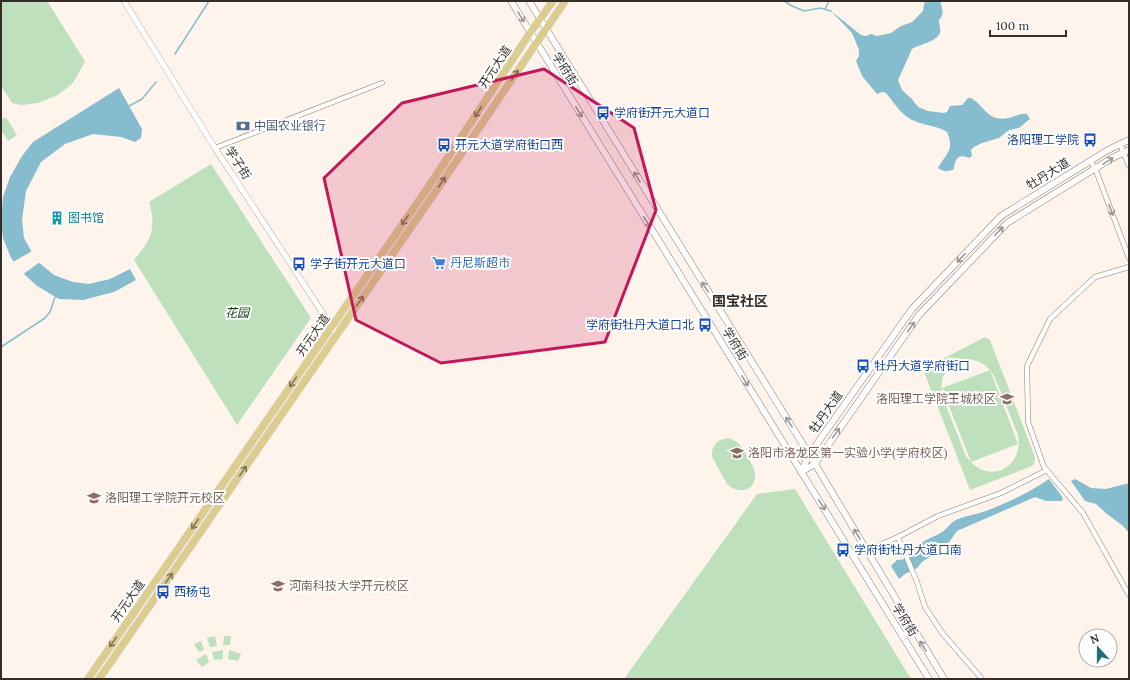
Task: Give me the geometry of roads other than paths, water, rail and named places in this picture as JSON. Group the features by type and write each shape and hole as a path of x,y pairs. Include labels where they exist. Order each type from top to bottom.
{"main road":[{"name":"学府街","path":"511,1 929,679"},
{"name":"学府街","path":"529,1 815,464 944,679"},
{"name":"开元大道","path":"88,679 429,186 530,33 553,1"},
{"name":"开元大道","path":"100,679 565,1"},
{"name":"牡丹大道","path":"801,472 809,455 912,309 1001,216 1090,161 1129,140"},
{"name":"牡丹大道","path":"801,472 815,464 919,315 1007,223 1095,168 1126,151"}],"street":[{"name":"学子街","path":"125,1 216,148 338,334"},
{"path":"216,148 382,83"},
{"path":"1120,144 1126,151 1129,166"},
{"path":"1090,161 1095,168 1129,258"},
{"path":"1129,266 1094,277 1050,319 1027,366 1028,422 1044,467 1083,513 1129,595"},
{"path":"866,551 898,537 938,516 1001,493 1047,470"},
{"path":"898,537 925,607 943,634 982,679"},
{"path":"902,636 913,629"}],"water":[{"path":"926,1 940,1 942,15 939,20 940,33 935,39 912,49 898,80 902,90 918,107 928,111 944,113 947,112 950,106 962,105 968,98 971,98 995,118 1001,119 1027,114 1030,119 1019,128 1009,130 999,138 974,147 971,150 972,156 969,158 962,156 958,158 955,162 954,169 948,171 938,168 950,148 947,132 940,128 912,120 900,110 886,93 882,92 877,94 862,76 856,61 859,56 859,50 852,33 831,11 861,35 866,36 871,34 877,36 891,33 901,26 912,22 923,11"},
{"path":"119,88 142,129 141,138 135,142 121,137 93,134 65,144 41,162 26,191 22,220 24,238 37,261 54,275 73,282 89,284 110,279 130,269 136,280 114,292 83,300 59,299 37,286 23,273 11,258 3,238 1,222 3,197 10,177 22,156 33,142"},
{"path":"1049,479 1063,498 1062,501 1046,501 1035,497 957,531 950,541 940,550 922,562 917,568 899,579 891,566 897,560 903,560 910,556 919,545 942,532 956,520 1000,505"},
{"path":"1075,479 1091,488 1106,489 1129,483 1129,533 1123,526 1096,504 1085,501 1071,481"}],"waterway":[{"path":"175,54 209,1"},
{"path":"784,1 804,11 820,8 831,11"},
{"path":"825,9 829,1"},
{"path":"129,106 142,99 156,82"},
{"path":"1,347 45,318 50,312 55,297"}],"place":[{"name":"学府街开元大道口","path":"603,113"},
{"name":"中国农业银行","path":"243,126"},
{"name":"洛阳理工学院","path":"1090,140"},
{"name":"开元大道学府街口西","path":"444,145"},
{"name":"图书馆","path":"57,218"},
{"name":"丹尼斯超市","path":"439,263"},
{"name":"学子街开元大道口","path":"299,264"},
{"name":"学府街牡丹大道口北","path":"705,325"},
{"name":"牡丹大道学府街口","path":"863,366"},
{"name":"洛阳理工学院王城校区","path":"1007,399"},
{"name":"洛阳市洛龙区第一实验小学(学府校区)","path":"737,453"},
{"name":"洛阳理工学院开元校区","path":"94,498"},
{"name":"学府街牡丹大道口南","path":"843,550"},
{"name":"河南科技大学开元校区","path":"278,586"},
{"name":"西杨屯","path":"163,592"}],"district":[{"name":"国宝社区","path":"740,301"}],"park label":[{"name":"花园","path":"237,313"}]}
